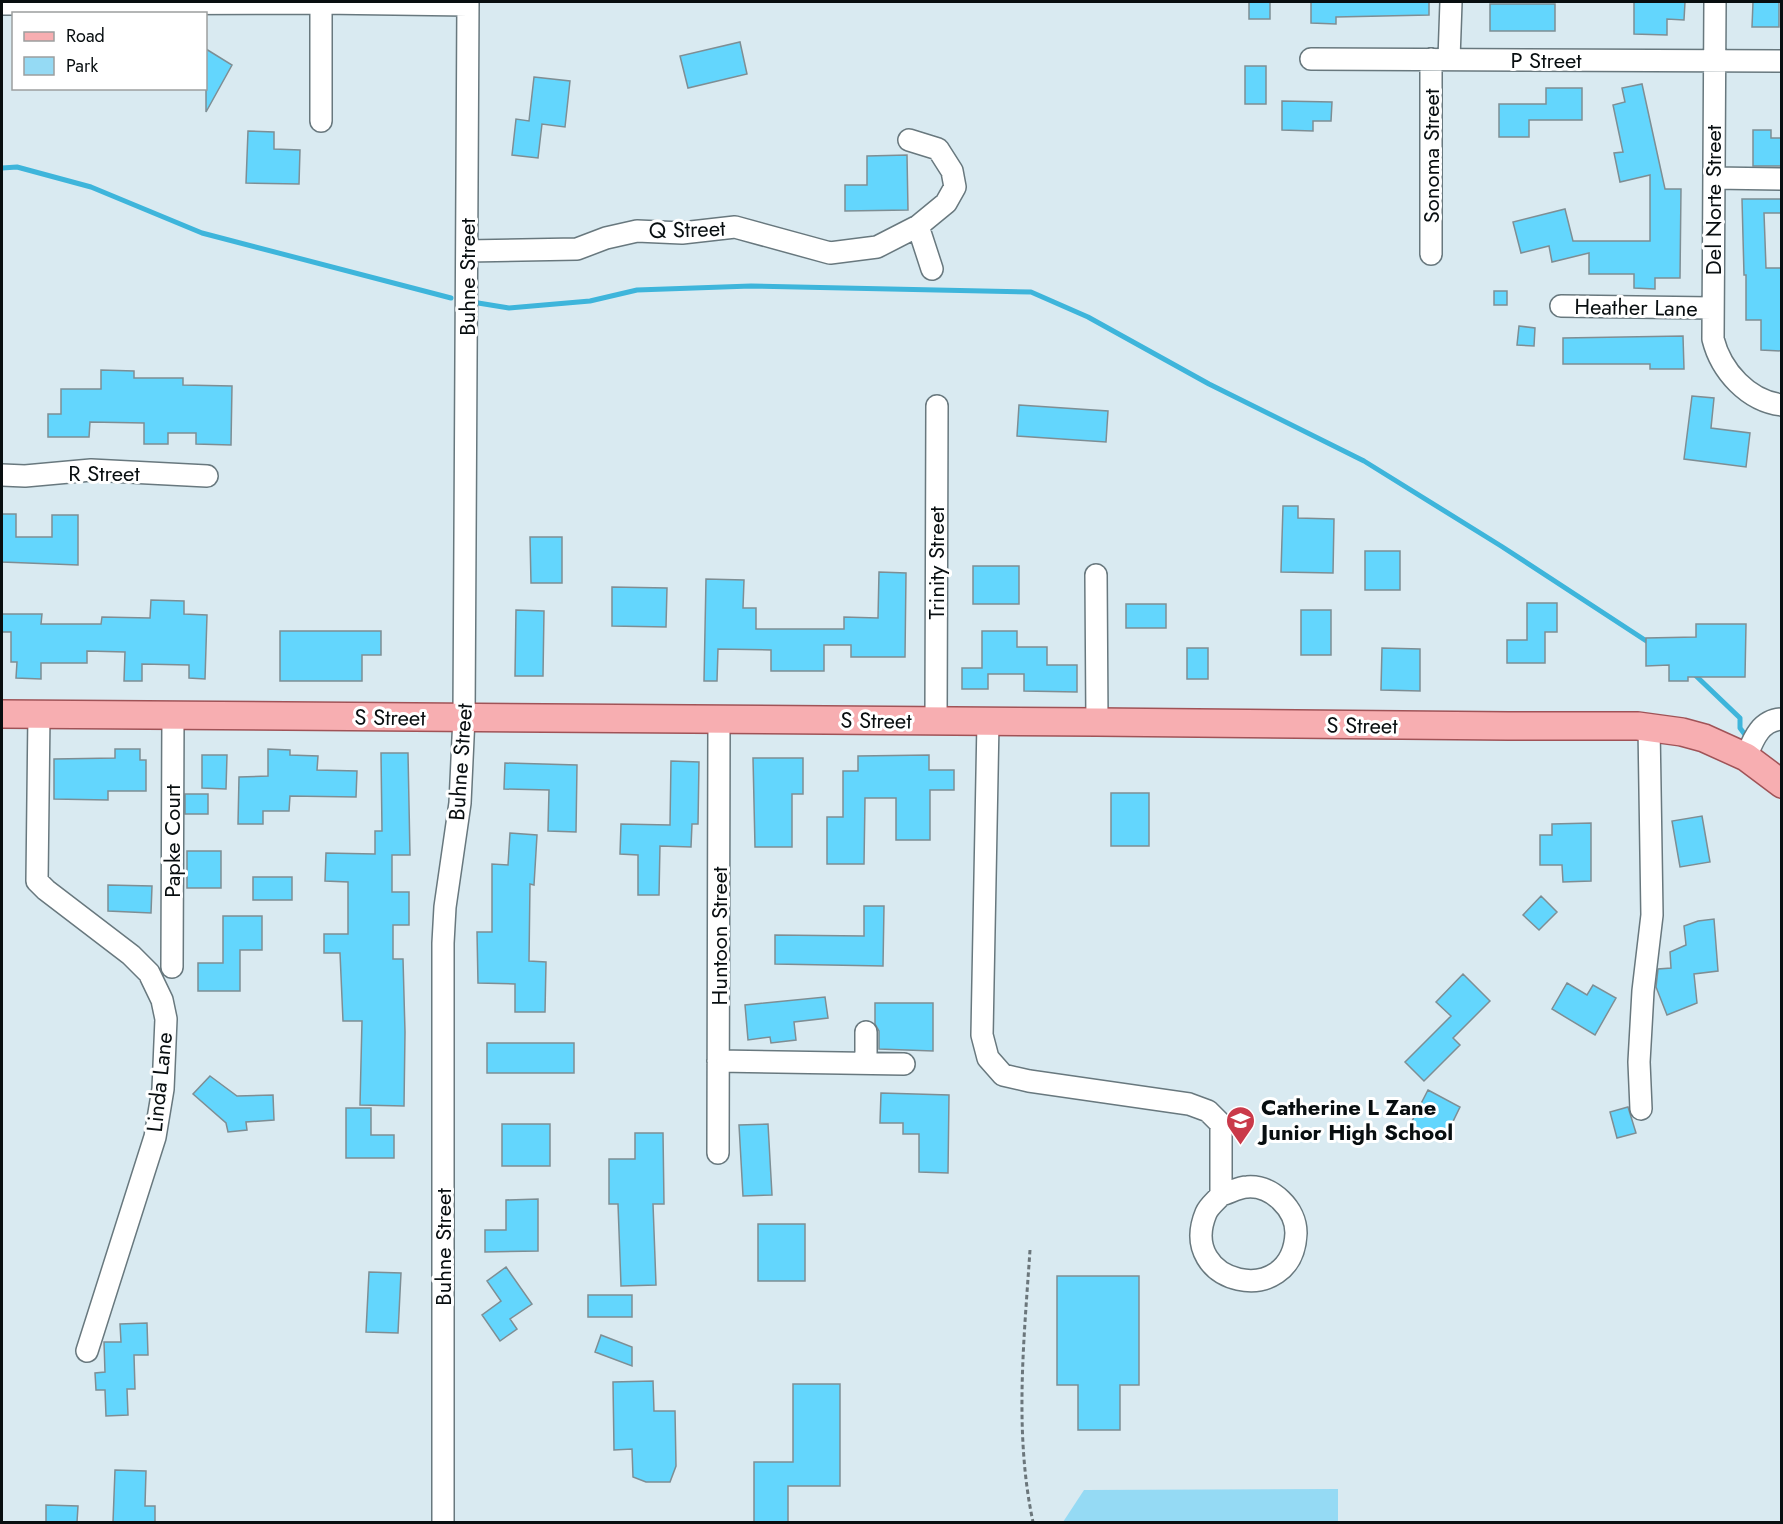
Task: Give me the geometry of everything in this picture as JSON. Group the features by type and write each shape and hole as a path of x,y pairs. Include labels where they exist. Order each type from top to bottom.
{"main road":[{"name":"S Street","path":"2,714 1649,726 1704,738 1746,757 1782,784"}],"street":[{"name":"Sonoma Street","path":"1431,254 1440,59 1451,2"},
{"name":"Del Norte Street","path":"1715,2 1713,339 1717,356 1744,388 1761,399 1782,405"},
{"path":"321,3 321,121"},
{"path":"2,4 468,3"},
{"name":"Buhne Street","path":"443,1522 443,943 445,907 460,803 464,717 468,3"},
{"name":"P Street","path":"1311,59 1782,61"},
{"name":"Q Street","path":"467,251 577,249 606,238 637,231 682,233 735,227 830,253 877,247 918,226 946,203 955,187 952,171 938,149 909,140"},
{"path":"1714,178 1782,179"},
{"path":"918,226 932,269"},
{"name":"Heather Lane","path":"1561,306 1712,308"},
{"name":"Trinity Street","path":"936,721 937,406"},
{"name":"R Street","path":"2,475 25,476 91,470 207,476"},
{"path":"1096,575 1097,722"},
{"name":"Linda Lane","path":"39,714 37,881 132,955 148,973 162,999 165,1019 163,1089 155,1137 87,1351"},
{"name":"Papke Court","path":"172,967 173,714"},
{"name":"Huntoon Street","path":"718,1153 719,719"},
{"path":"1746,757 1756,735 1764,725 1775,719 1782,719"},
{"path":"988,722 982,1035 988,1058 1003,1075 1189,1104 1208,1111 1221,1124 1221,1195 1207,1211 1201,1232 1205,1254 1213,1266 1230,1278 1252,1282 1271,1276 1282,1268 1293,1251 1296,1231 1290,1211 1269,1191 1248,1187 1221,1195"},
{"path":"1641,1110 1640,1050 1643,991 1652,915 1649,726"},
{"path":"866,1032 866,1064"},
{"path":"718,1061 904,1064"}],"path":[{"path":"1030,1250 1020,1384 1028,1498 1033,1522"}],"green space":[{"path":"1338,1489 1338,1522 1063,1522 1084,1490"}],"building":[{"path":"1249,2 1270,2 1270,19 1249,19"},
{"path":"1311,2 1429,2 1429,15 1336,17 1336,24 1311,23"},
{"path":"1634,2 1685,2 1684,20 1667,19 1667,35 1634,34"},
{"path":"1753,2 1779,2 1779,27 1752,27"},
{"path":"1490,4 1555,4 1555,31 1490,31"},
{"path":"740,42 747,74 688,88 680,56"},
{"path":"207,50 232,65 206,112 207,90"},
{"path":"1245,66 1266,66 1266,104 1245,104"},
{"path":"534,77 570,81 565,127 542,124 538,158 512,155 516,119 529,121"},
{"path":"1642,84 1665,189 1681,189 1680,278 1655,278 1655,289 1634,288 1634,274 1589,274 1589,253 1552,262 1549,246 1521,253 1513,222 1565,209 1573,241 1650,241 1650,175 1620,182 1614,153 1623,152 1613,105 1625,102 1622,88"},
{"path":"1546,88 1582,88 1582,120 1529,120 1529,137 1499,137 1499,104 1546,104"},
{"path":"1282,101 1332,102 1331,121 1313,121 1313,131 1282,130"},
{"path":"1753,130 1771,130 1771,138 1782,138 1782,166 1753,166"},
{"path":"248,131 274,132 274,149 300,150 299,184 246,183"},
{"path":"907,155 908,210 845,211 845,185 867,185 867,156"},
{"path":"1742,199 1782,199 1782,213 1764,213 1766,268 1782,268 1782,351 1761,350 1761,320 1746,320"},
{"path":"1494,291 1507,291 1507,305 1494,305"},
{"path":"1519,326 1535,328 1534,346 1517,345"},
{"path":"1683,336 1684,369 1650,369 1650,364 1563,364 1563,338"},
{"path":"101,370 134,371 134,378 183,378 183,385 232,386 231,445 196,444 196,433 168,433 168,444 144,444 144,423 90,422 89,437 48,437 48,414 61,414 61,389 101,389"},
{"path":"1692,396 1714,398 1711,428 1750,433 1746,467 1684,459"},
{"path":"1019,405 1108,411 1106,442 1017,436"},
{"path":"1283,506 1298,506 1298,518 1334,519 1333,573 1281,572"},
{"path":"2,514 16,514 16,537 52,537 52,515 78,515 78,565 2,562"},
{"path":"530,537 562,537 562,583 531,583"},
{"path":"1365,551 1400,551 1400,590 1365,590"},
{"path":"973,566 1019,566 1019,604 973,604"},
{"path":"879,572 906,573 905,657 851,657 851,645 824,645 824,671 771,671 771,650 718,649 717,681 704,681 706,579 744,580 743,608 756,608 756,629 844,629 844,617 878,618"},
{"path":"612,587 667,588 666,627 612,626"},
{"path":"151,600 184,601 184,614 207,615 205,679 189,678 189,665 142,664 142,681 124,681 125,652 87,651 87,663 41,663 41,679 16,678 17,662 11,662 11,632 2,632 2,614 42,614 41,624 101,624 102,617 150,618"},
{"path":"1527,603 1557,603 1557,632 1545,632 1545,663 1507,663 1507,640 1527,640"},
{"path":"1126,604 1166,604 1166,628 1126,628"},
{"path":"516,610 544,611 543,676 515,676"},
{"path":"1301,610 1331,610 1331,655 1301,655"},
{"path":"1696,624 1746,624 1745,677 1688,677 1688,681 1669,681 1669,665 1646,666 1646,638 1696,637"},
{"path":"280,631 381,631 381,655 362,655 362,681 280,681"},
{"path":"982,631 1017,631 1017,647 1047,647 1047,665 1077,665 1077,692 1024,691 1024,674 988,674 988,689 962,689 962,668 982,668"},
{"path":"1187,648 1208,648 1208,679 1187,679"},
{"path":"1382,648 1420,649 1420,691 1381,690"},
{"path":"115,749 140,749 140,760 146,760 146,791 108,791 108,800 54,799 54,759 115,758"},
{"path":"268,749 290,750 290,755 318,756 317,770 357,771 356,797 290,796 289,811 263,811 263,824 238,824 239,777 268,776"},
{"path":"381,753 408,753 410,855 392,855 392,892 409,892 409,925 393,925 393,959 403,959 404,1106 360,1105 362,1021 343,1021 340,953 324,953 324,934 348,934 348,882 325,881 326,853 375,854 375,831 382,831"},
{"path":"202,755 227,755 226,789 202,788"},
{"path":"929,755 929,770 954,770 954,790 930,790 930,840 896,840 896,798 865,798 864,864 827,864 827,817 843,817 843,771 858,771 858,756"},
{"path":"753,758 803,758 803,794 792,794 792,847 755,847"},
{"path":"671,761 699,762 698,824 692,824 691,847 660,846 659,895 638,895 638,855 620,854 621,824 670,825"},
{"path":"505,763 577,765 576,832 548,831 549,790 504,789"},
{"path":"1111,793 1149,793 1149,846 1111,846"},
{"path":"185,794 208,794 208,814 185,814"},
{"path":"1702,816 1710,862 1680,867 1672,821"},
{"path":"1591,823 1591,881 1563,882 1562,865 1540,865 1540,835 1552,835 1552,824"},
{"path":"510,833 537,835 534,885 530,884 529,961 546,962 545,1012 515,1012 515,984 478,983 477,932 492,932 492,864 508,865"},
{"path":"187,851 221,851 221,888 187,888"},
{"path":"253,877 292,877 292,900 253,900"},
{"path":"108,885 152,886 151,913 108,911"},
{"path":"1541,896 1557,912 1539,930 1523,915"},
{"path":"864,906 884,906 883,966 775,964 775,935 864,936"},
{"path":"223,916 262,916 262,950 240,950 240,991 198,991 198,963 223,963"},
{"path":"1714,919 1718,971 1694,974 1697,1003 1667,1015 1656,987 1658,969 1671,968 1670,952 1686,945 1684,926"},
{"path":"1463,974 1490,1001 1453,1038 1460,1045 1424,1081 1405,1062 1451,1016 1436,1002"},
{"path":"1567,983 1587,995 1593,985 1616,998 1595,1035 1552,1009"},
{"path":"825,997 828,1018 794,1022 796,1040 771,1043 770,1037 748,1040 745,1005"},
{"path":"875,1003 933,1003 933,1051 879,1049 879,1031 875,1024"},
{"path":"487,1043 574,1043 574,1073 487,1073"},
{"path":"210,1076 237,1096 273,1095 274,1120 246,1122 247,1130 228,1132 226,1123 193,1094"},
{"path":"1428,1090 1460,1107 1443,1142 1410,1125"},
{"path":"881,1093 949,1095 948,1173 919,1172 919,1134 903,1134 903,1123 880,1123"},
{"path":"1628,1107 1636,1133 1617,1138 1610,1112"},
{"path":"346,1108 371,1108 371,1135 394,1135 394,1158 346,1158"},
{"path":"502,1124 550,1124 550,1166 502,1166"},
{"path":"768,1124 772,1195 743,1196 739,1125"},
{"path":"635,1133 663,1133 664,1204 653,1204 656,1285 621,1286 618,1204 609,1204 609,1159 635,1159"},
{"path":"538,1199 538,1251 485,1252 485,1230 506,1230 506,1200"},
{"path":"758,1224 805,1224 805,1281 758,1281"},
{"path":"506,1267 532,1304 510,1319 517,1329 500,1341 482,1315 501,1301 487,1281"},
{"path":"369,1272 401,1273 398,1333 366,1332"},
{"path":"1057,1276 1139,1276 1139,1385 1120,1385 1120,1430 1078,1430 1078,1385 1057,1385"},
{"path":"588,1295 632,1295 632,1317 588,1317"},
{"path":"147,1323 148,1355 134,1355 135,1389 127,1389 128,1415 106,1416 105,1390 96,1390 95,1373 105,1372 104,1342 121,1342 120,1324"},
{"path":"601,1335 632,1347 632,1366 595,1352"},
{"path":"653,1381 654,1411 675,1411 676,1466 670,1482 646,1482 633,1477 632,1449 614,1450 613,1382"},
{"path":"793,1384 840,1384 840,1486 788,1486 788,1522 754,1522 754,1462 793,1462"},
{"path":"115,1470 146,1471 145,1506 155,1506 155,1522 113,1522"},
{"path":"46,1505 78,1506 77,1522 46,1522"}],"waterway":[{"path":"2,168 17,167 91,187 202,233 451,298"},
{"path":"472,302 509,308 590,301 637,290 751,286 1031,292 1088,317 1209,384 1364,461 1501,546 1651,644"},
{"path":"1693,673 1740,718 1740,728 1749,740"}],"place":[{"name":"Catherine L Zane Junior High School","path":"1240,1146"}]}
